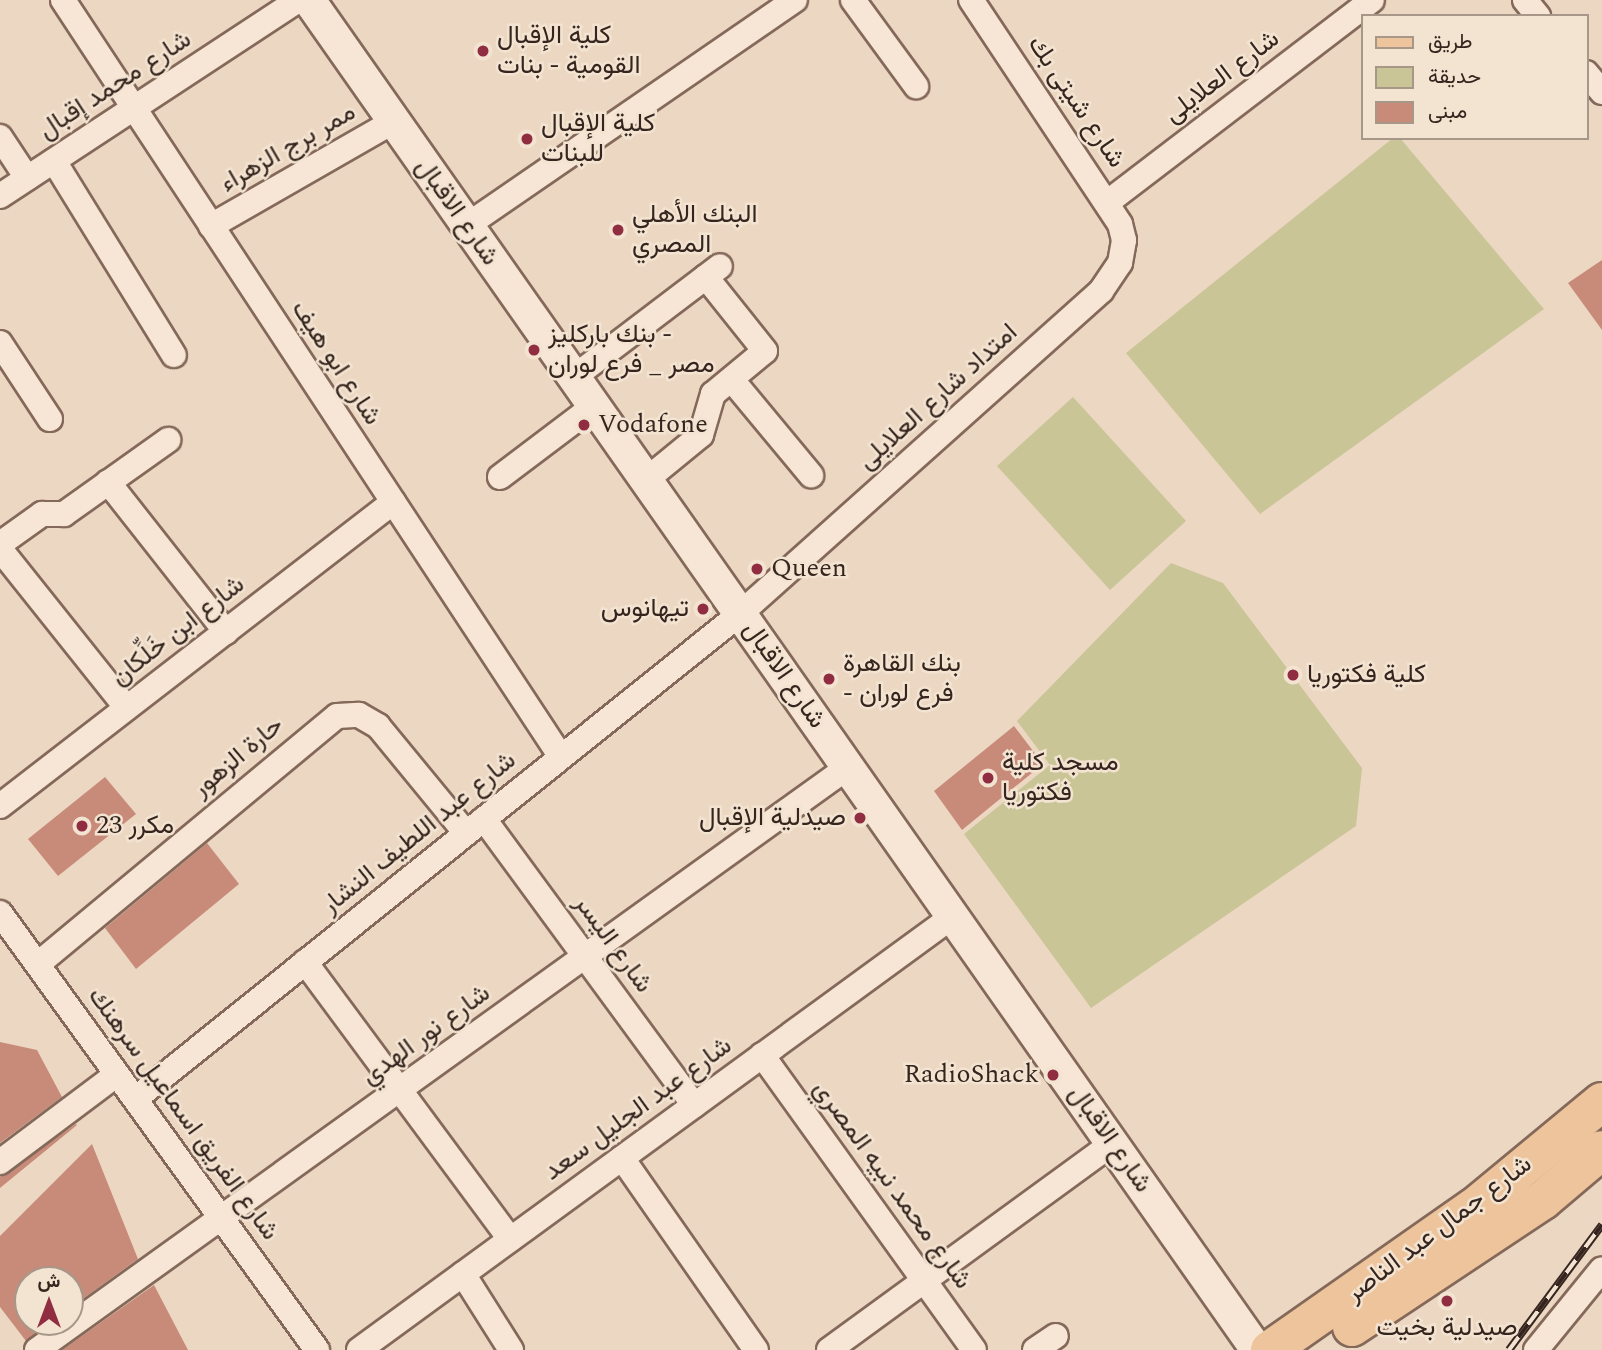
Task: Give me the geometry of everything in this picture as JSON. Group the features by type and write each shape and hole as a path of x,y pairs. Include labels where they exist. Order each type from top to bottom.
{"main road":[{"name":"شارع جمال عبد الناصر","path":"1318,1350 1543,1200 1584,1149 1602,1102"},
{"name":"شارع جمال عبد الناصر","path":"1270,1350 1384,1273 1584,1149"}],"street":[{"name":"شارع ابو هيف","path":"63,0 561,757"},
{"name":"شارع محمد إقبال","path":"0,196 298,0"},
{"name":"شارع الاقبال","path":"309,0 1257,1350"},
{"path":"466,226 795,0"},
{"path":"853,0 916,86"},
{"name":"شارع العلايلى","path":"1108,202 1372,0"},
{"path":"1525,0 1536,14"},
{"name":"شارع شيتى بك","path":"981,4 1108,202"},
{"path":"1588,75 1602,92"},
{"name":"ممر برج الزهراء","path":"211,226 394,121"},
{"path":"0,137 27,178"},
{"path":"54,161 174,355"},
{"name":"امتداد شارع العلايلى","path":"740,613 1101,291 1120,263 1124,240 1108,202"},
{"path":"573,377 713,272 764,344 763,357 713,394 701,435 646,480"},
{"path":"0,343 50,418"},
{"path":"732,380 811,475"},
{"path":"500,477 594,406"},
{"path":"127,708 0,546 42,514 64,514 167,440"},
{"path":"108,482 226,632"},
{"name":"شارع ابن خَلِّكان","path":"0,806 393,502"},
{"name":"شارع عبد اللطيف النشار","path":"135,1099 740,613"},
{"name":"حارة الزهور","path":"38,964 337,716 359,715 378,726 475,826"},
{"name":"شارع نور الهدي","path":"37,1350 848,767"},
{"name":"شارع اليسر","path":"475,826 585,957 694,1105"},
{"name":"شارع الفريق اسماعيل سرهنك","path":"0,913 317,1350"},
{"name":"شارع عبد الجليل سعد","path":"359,1350 953,916"},
{"path":"305,962 510,1239"},
{"name":"شارع محمد نبيه المصري","path":"762,1055 974,1350"},
{"path":"0,1162 117,1074"},
{"path":"829,1350 1113,1143"},
{"path":"622,1158 757,1350"},
{"path":"1536,1350 1602,1269"},
{"path":"463,1274 511,1350"}],"green space":[{"path":"1391,140 1402,140 1544,309 1260,514 1126,353"},
{"path":"1073,397 1186,521 1110,590 997,466"},
{"path":"1171,563 1223,583 1362,768 1356,826 1091,1008 964,834 1050,765 1017,721"}],"building":[{"path":"1602,260 1602,330 1568,283"},
{"name":"مسجد كلية فكتوريا","path":"1014,726 1043,764 962,830 934,791"},
{"name":"23 مكرر","path":"105,777 136,814 58,876 28,839"},
{"path":"207,843 239,884 136,969 105,928"},
{"path":"0,1042 37,1050 62,1097 0,1143"},
{"path":"77,1125 0,1188 0,1177"},
{"path":"92,1144 138,1259 84,1298 84,1266 14,1266 14,1325 0,1307 0,1236"},
{"path":"154,1285 188,1350 62,1350"}],"railway":[{"path":"1509,1350 1602,1225"}],"place":[{"name":"كلية الإقبال القومية - بنات","path":"483,51"},
{"name":"كلية الإقبال للبنات","path":"527,139"},
{"name":"البنك الأهلي المصري","path":"618,230"},
{"name":"بنك باركليز - مصر _ فرع لوران","path":"534,350"},
{"name":"Vodafone","path":"584,425"},
{"name":"Queen","path":"757,569"},
{"name":"تيهانوس","path":"703,609"},
{"name":"كلية فكتوريا","path":"1293,675"},
{"name":"بنك القاهرة - فرع لوران","path":"829,679"},
{"name":"مسجد كلية فكتوريا","path":"988,778"},
{"name":"صيدلية الإقبال","path":"860,818"},
{"name":"23 مكرر","path":"82,826"},
{"name":"RadioShack","path":"1053,1075"},
{"name":"صيدلية بخيت","path":"1447,1301"}]}
